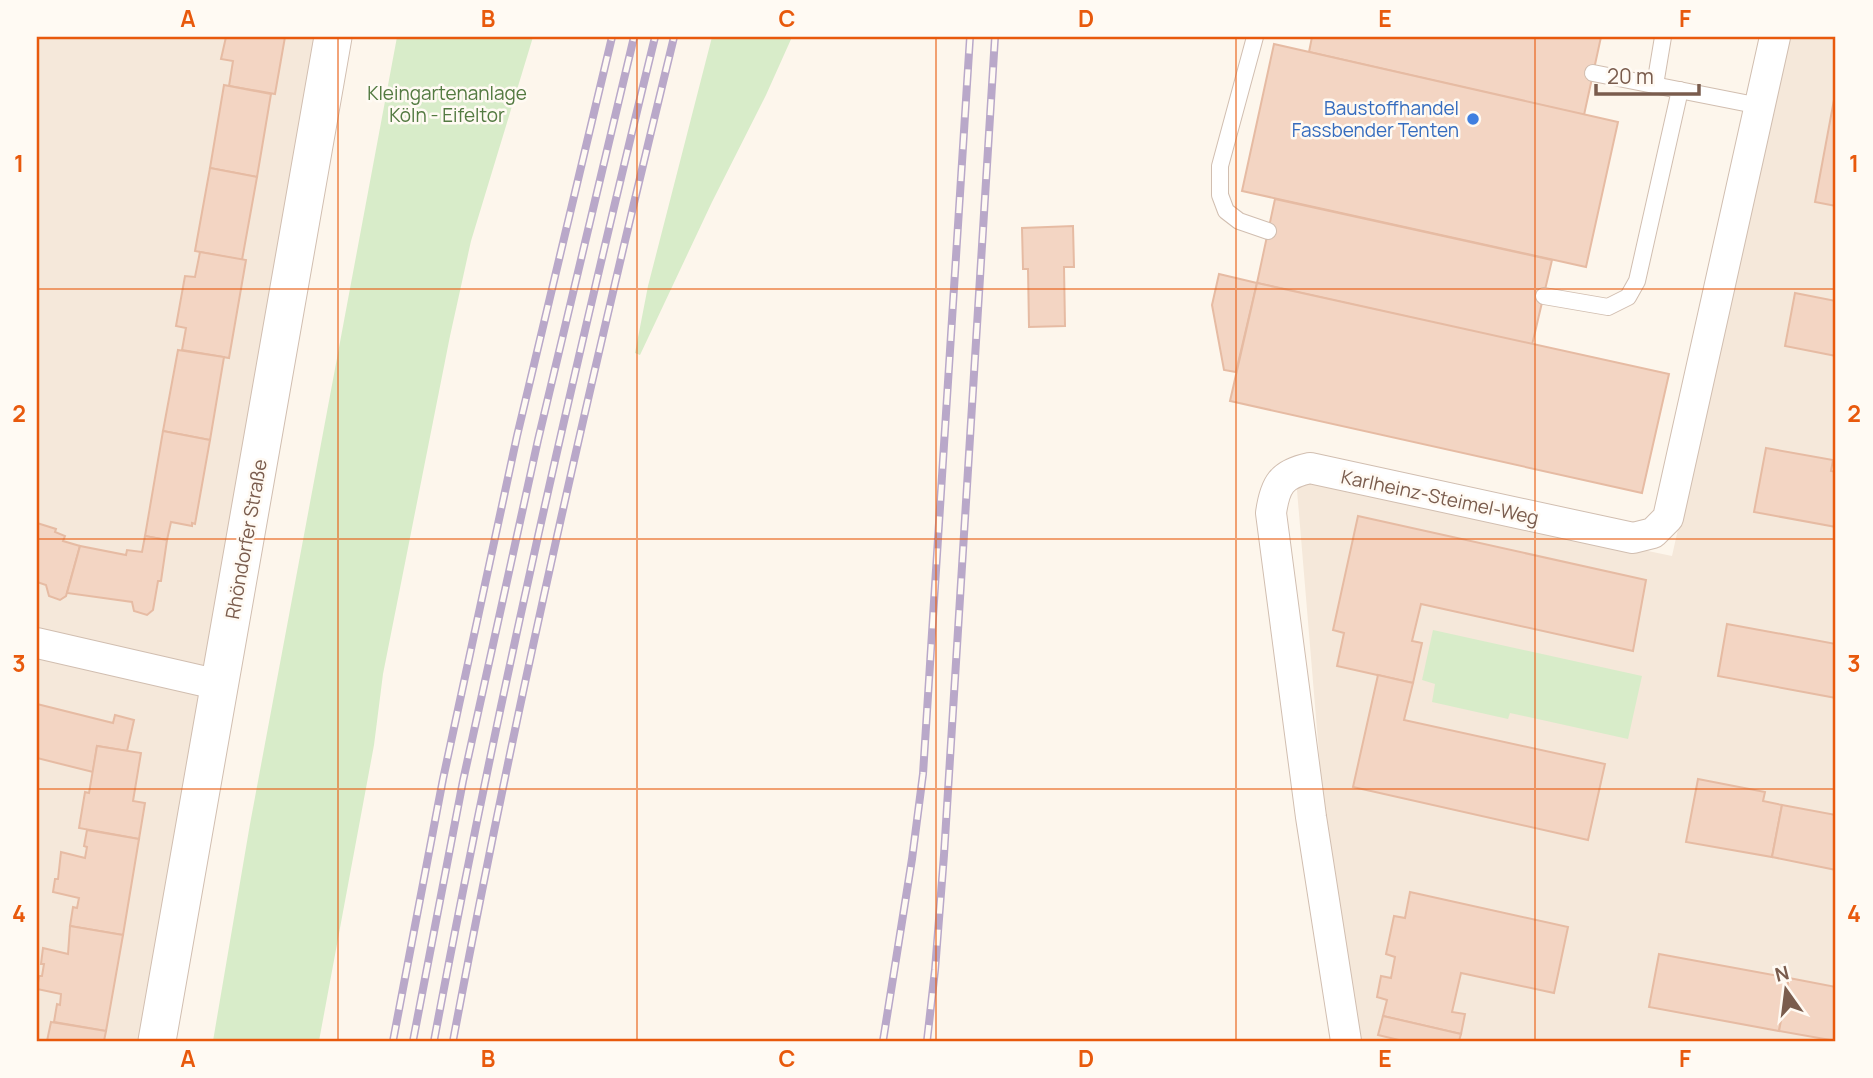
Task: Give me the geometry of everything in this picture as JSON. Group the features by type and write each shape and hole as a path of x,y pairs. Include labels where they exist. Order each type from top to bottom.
{"street":[{"name":"Rhöndorfer Straße","path":"157,1041 333,37"},
{"name":"Karlheinz-Steimel-Weg","path":"1346,1041 1311,817 1271,513 1280,482 1293,472 1310,468 1633,538 1653,533 1668,518 1775,37"},
{"path":"37,643 220,685"}],"lane":[{"path":"1255,37 1220,166 1220,195 1226,211 1239,221 1268,231"},
{"path":"1655,85 1663,37"},
{"path":"1593,73 1760,106"},
{"path":"1544,296 1608,307 1628,297 1637,281 1681,90"}],"shaded area":[{"path":"37,37 315,37 155,1041 37,1041"},
{"path":"1788,37 1836,37 1836,1041 1343,1041 1296,478 1672,556"}],"green space":[{"name":"Kleingartenanlage Köln - Eifeltor","path":"397,37 533,37 471,241 450,336 383,674 374,745 319,1041 213,1041 250,824"},
{"path":"712,37 792,37 640,355 635,353 648,286"},
{"path":"1433,630 1642,676 1628,739 1510,713 1508,719 1432,702 1435,684 1422,680"}],"building":[{"path":"226,37 285,37 275,94 229,86 233,61 221,59"},
{"path":"1312,37 1601,37 1584,115 1309,52"},
{"path":"1274,44 1618,122 1586,267 1242,191"},
{"path":"224,85 271,94 257,177 210,168"},
{"path":"1836,89 1836,206 1815,202"},
{"path":"210,168 257,177 242,260 195,251"},
{"path":"1275,199 1552,260 1532,345 1257,283"},
{"path":"1073,226 1074,267 1064,267 1065,326 1029,327 1028,269 1023,269 1022,228"},
{"path":"200,252 246,260 229,358 182,350 186,328 176,326 185,276 195,277"},
{"path":"1219,274 1257,283 1236,372 1224,370 1212,305"},
{"path":"1257,283 1669,374 1642,493 1230,401"},
{"path":"1795,293 1836,301 1836,356 1785,346"},
{"path":"178,350 224,357 210,440 163,431"},
{"path":"163,431 210,440 195,524 192,523 192,526 171,522 167,540 145,536"},
{"path":"1766,448 1833,460 1831,471 1836,472 1836,527 1754,512"},
{"path":"1358,516 1646,580 1633,651 1421,604 1412,641 1422,643 1413,683 1337,666 1344,633 1333,630"},
{"path":"37,523 56,529 55,532 65,536 63,541 80,546 66,596 60,600 49,596 46,585 37,582"},
{"path":"145,536 167,540 161,581 158,581 153,610 147,615 134,611 132,602 67,593 80,546 126,555 127,550 142,552"},
{"path":"1727,624 1836,644 1836,698 1718,676"},
{"path":"1378,675 1413,683 1404,720 1605,764 1588,840 1353,787"},
{"path":"37,704 113,723 115,715 134,720 127,751 97,746 93,772 37,758"},
{"path":"97,746 141,753 133,801 145,803 139,839 79,828 85,792 89,793"},
{"path":"1698,779 1765,792 1763,801 1782,805 1772,857 1686,842"},
{"path":"1782,805 1836,815 1836,870 1772,857"},
{"path":"87,830 139,839 123,935 70,926 73,907 77,908 79,898 53,892 55,879 58,879 61,852 85,858"},
{"path":"1410,892 1568,927 1554,993 1461,973 1452,1012 1465,1014 1461,1034 1383,1016 1387,1000 1377,997 1381,976 1391,978 1395,957 1386,954 1394,916 1405,918"},
{"path":"70,926 123,935 106,1031 54,1022 61,994 37,989 44,964 41,964 43,948 68,954"},
{"path":"1659,954 1789,978 1779,1031 1649,1007"},
{"path":"1789,978 1836,987 1836,1041 1779,1031"},
{"path":"1383,1016 1461,1034 1459,1041 1403,1041 1378,1035"},
{"path":"51,1022 106,1031 104,1041 47,1041"}],"railway":[{"path":"393,1041 443,779 517,436 612,37"},
{"path":"413,1041 463,781 538,440 634,37"},
{"path":"434,1041 538,538 655,37"},
{"path":"453,1041 557,538 674,37"},
{"path":"883,1041 923,774 970,37"},
{"path":"927,1041 944,855 995,37"}],"place":[{"name":"Baustoffhandel Fassbender Tenten","path":"1473,119"}]}
